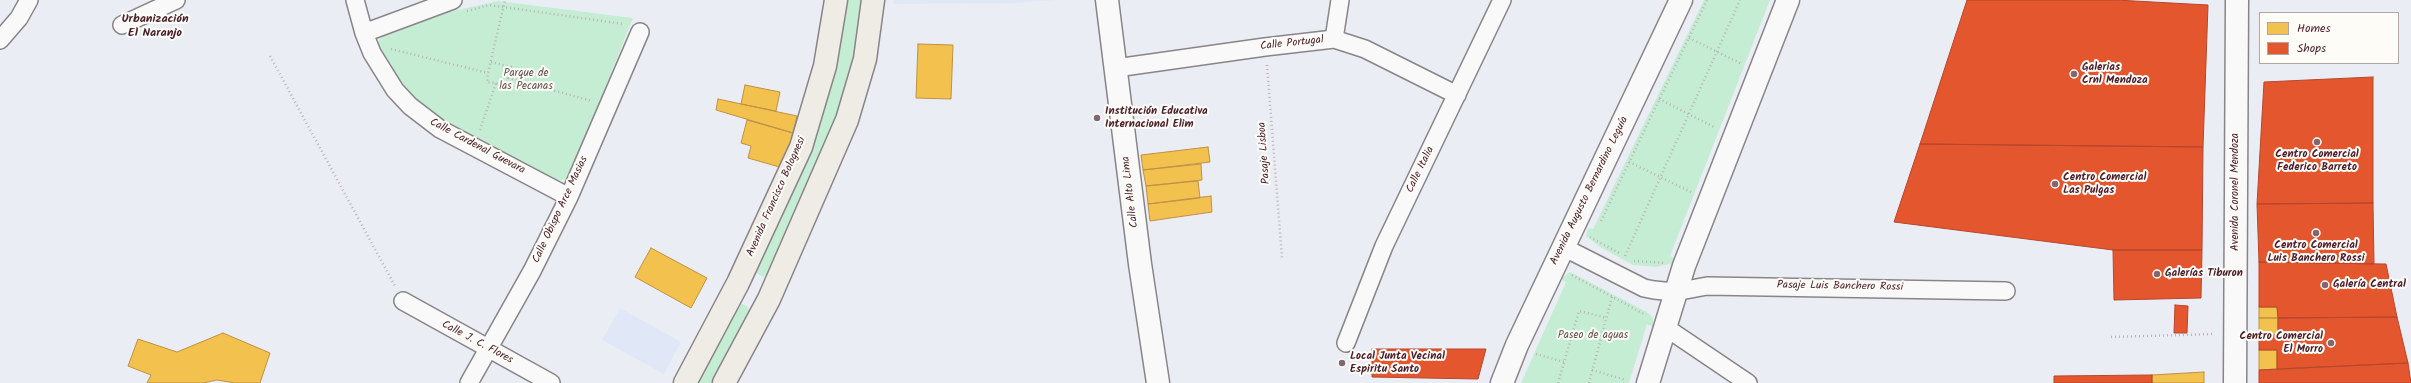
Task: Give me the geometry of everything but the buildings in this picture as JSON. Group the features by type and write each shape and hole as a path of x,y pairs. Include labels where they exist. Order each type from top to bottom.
{"main road":[{"name":"Avenida Francisco Bolognesi","path":"685,383 738,283 801,147 825,66 836,0"},
{"path":"724,383 769,299 847,120 865,59 874,0"},
{"name":"Calle Alto Lima","path":"1107,0 1140,264 1158,383"},
{"name":"Avenida Augusto Bernardino Leguía","path":"1502,383 1517,345 1681,0"},
{"path":"1648,383 1675,292 1788,0"},
{"name":"Avenida Coronel Mendoza","path":"2235,383 2237,0"},
{"path":"738,283 769,299"}],"street":[{"path":"0,40 19,18 29,0"},
{"path":"122,25 176,0"},
{"name":"Calle Cardenal Guevara","path":"355,0 364,33 382,72 410,106 440,129 569,197"},
{"path":"1334,39 1340,0"},
{"name":"Calle Italia","path":"1346,342 1384,246 1502,0"},
{"path":"364,33 456,7"},
{"name":"Calle Obispo Arce Masias","path":"469,383 532,271 569,197 640,32"},
{"name":"Calle Portugal","path":"1116,68 1334,39 1364,49 1457,95"},
{"name":"Pasaje Luis Banchero Rossi","path":"1563,247 1644,288 1675,292 1707,286 2006,291"},
{"name":"Calle J. C. Flores","path":"403,301 551,383"},
{"path":"1665,327 1748,383"}],"path":[{"path":"491,62 511,67 506,85 487,82 488,73 505,0"},
{"path":"1598,227 1707,0"},
{"path":"1625,256 1740,0"},
{"path":"456,7 489,6 623,24 620,31"},
{"path":"1688,38 1742,64"},
{"name":"Pasaje Lisboa","path":"1265,47 1282,258"},
{"path":"388,48 488,73"},
{"path":"270,56 403,301"},
{"path":"508,78 594,101 591,108"},
{"path":"474,146 496,83"},
{"path":"1659,99 1717,128"},
{"path":"1629,162 1692,192"},
{"path":"1590,241 1595,233"},
{"path":"1586,235 1634,261 1669,263"},
{"path":"1565,274 1573,276 1646,315"},
{"path":"1588,383 1612,297"},
{"path":"1558,383 1579,311 1607,318"},
{"path":"2111,336 2236,333"},
{"path":"1536,354 1564,362"},
{"path":"1592,370 1626,380"}],"shaded area":[{"path":"893,0 1056,0 1012,3 894,4"},
{"path":"620,308 681,342 664,374 602,340"}],"green space":[{"path":"844,0 867,0 866,16 841,114 771,270 763,277 756,273 758,263"},
{"path":"1704,0 1770,0 1670,256 1675,258 1673,263 1656,267 1633,265 1600,247 1586,236 1588,228 1593,229"},
{"name":"Parque de las Pecanas","path":"498,1 633,18 569,178 558,181 549,177 428,114 403,93 376,53 379,40 391,29 444,13"},
{"name":"Paseo de aguas","path":"1570,272 1647,312 1653,318 1653,327 1647,324 1629,383 1521,383 1566,282 1561,279"},
{"path":"740,303 747,306 751,315 714,383 695,383 734,309"}],"place":[{"name":"Galerias Crnl Mendoza","path":"2074,74"},
{"name":"Institución Educativa Internacional Elim","path":"1097,118"},
{"name":"Centro Comercial Federico Barreto","path":"2317,142"},
{"name":"Centro Comercial Las Pulgas","path":"2055,184"},
{"name":"Centro Comercial Luis Banchero Rossi","path":"2316,233"},
{"name":"Galerías Tiburon","path":"2157,274"},
{"name":"Galería Central","path":"2325,285"},
{"name":"Centro Comercial El Morro","path":"2331,343"},
{"name":"Local Junta Vecinal Espiritu Santo","path":"1342,363"}],"district":[{"name":"Urbanización El Naranjo","path":"155,27"}]}
